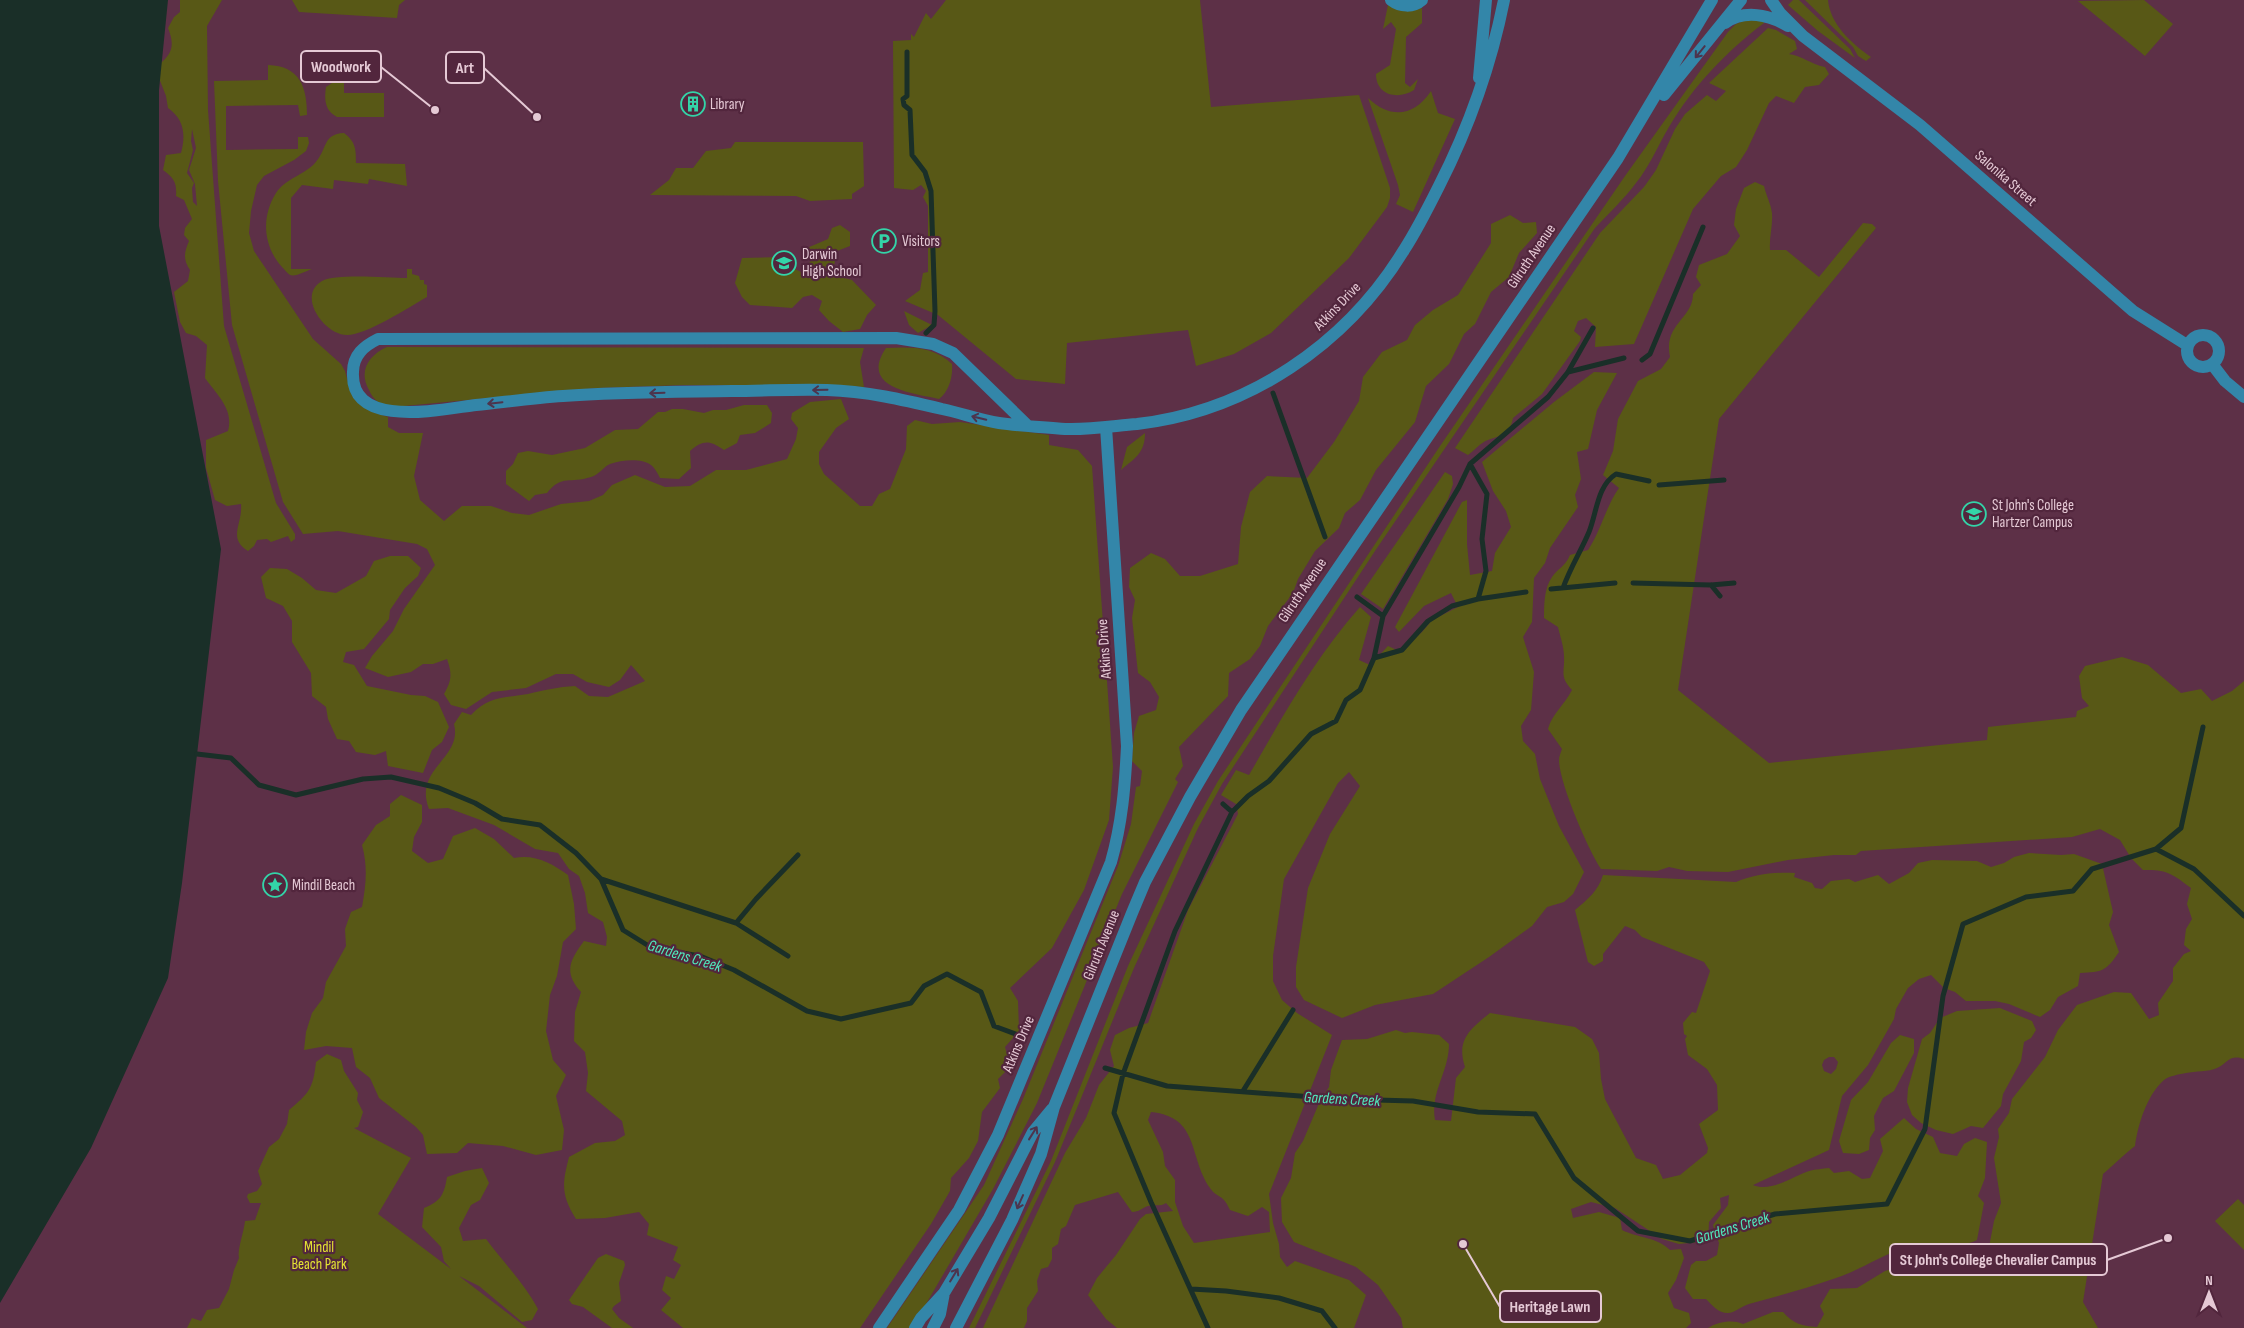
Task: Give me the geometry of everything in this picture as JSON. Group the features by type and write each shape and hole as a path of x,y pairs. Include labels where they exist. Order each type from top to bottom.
{"street":[{"path":"1391,0 1396,4 1408,6 1422,0"},
{"name":"Atkins Drive","path":"1472,110 1479,80 1486,0"},
{"name":"Atkins Drive","path":"1483,81 1490,41 1494,0"},
{"name":"Atkins Drive","path":"879,1328 959,1210 998,1135 1111,862 1120,829 1125,796 1126,746 1106,427 1160,421 1213,407 1243,395 1273,380 1328,340 1357,311 1403,253 1452,160 1483,81 1494,46 1504,0"},
{"name":"Gilruth Avenue","path":"956,1328 1023,1196 1041,1154 1054,1107 1145,882 1211,761 1264,675 1638,126 1712,0"},
{"name":"Gilruth Avenue","path":"1638,126 1741,0"},
{"name":"Salonika Street","path":"1771,0 1780,13 1803,36"},
{"name":"Salonika Street","path":"1720,26 1740,16 1754,14 1777,21 1803,36 1920,125 2133,311 2188,345"},
{"path":"2204,334 2214,338 2219,346 2219,356 2212,364 2202,367 2193,364 2187,355 2188,345 2194,337 2204,334"},
{"path":"1027,425 953,353 933,344 896,338 378,339 365,346 356,358 352,369 360,396 372,407 391,412 416,412 562,396 827,390 882,395 998,422 1027,425 1068,429 1106,427"},
{"path":"2212,364 2225,381 2244,397"},
{"name":"Gilruth Avenue","path":"915,1328 921,1318 944,1293 989,1218 1033,1132 1054,1107"},
{"path":"933,1328 940,1314 944,1293"}],"green space":[{"path":"180,0 222,0 207,26 208,110 224,326 276,503 295,534 295,539 291,542 288,536 271,542 267,539 257,540 248,551 238,541 237,536 241,504 227,506 215,500 206,468 206,440 228,431 229,416 227,409 205,378 207,345 196,336 186,333 180,322 174,292 188,281 190,270 185,256 189,241 184,235 185,228 192,219 184,200 176,196 174,181 163,170 166,155 181,153 183,134 180,122 168,108 166,96 155,68 171,51 172,41 168,28 174,17 180,12","holes":["192,129 196,148 189,170 195,184 197,206 193,202 192,188 194,183 187,173 193,150 191,141"]},
{"path":"292,0 405,0 399,5 397,18 299,12"},
{"path":"946,0 1200,0 1211,107 1359,95 1390,188 1390,198 1387,207 1349,258 1271,333 1234,354 1196,366 1188,330 1067,343 1065,384 1016,379 938,315 905,301 920,290 923,273 928,272 928,206 923,197 926,191 921,185 913,190 894,188 893,41 911,40 911,34 914,37 926,13 931,19"},
{"path":"1793,0 1799,0 1850,49 1855,58 1818,31 1788,5"},
{"path":"1805,0 1828,0 1833,17 1843,33 1871,57 1866,61 1858,56 1853,47"},
{"path":"2144,0 2173,24 2145,56 2078,1"},
{"path":"1388,5 1416,10 1422,8 1422,23 1406,37 1405,83 1410,87 1418,79 1414,90 1402,95 1389,94 1380,87 1377,81 1376,74 1390,65 1396,29 1391,22 1383,29"},
{"path":"1746,20 1764,20 1764,23 1724,57 1700,83 1678,112 1641,176 1595,228 1377,548 1222,784 1198,828 1134,968 1055,1162 975,1328 969,1328 1051,1161 1128,966 1194,824 1218,781 1438,449 1625,176 1728,32 1736,24"},
{"path":"1768,28 1776,30 1795,41 1797,49 1789,54 1825,67 1829,74 1819,85 1805,87 1794,103 1776,96 1769,103 1747,150 1736,167 1721,176 1693,209 1634,344 1595,347 1596,327 1586,318 1578,321 1574,331 1581,337 1580,341 1542,394 1513,418 1507,431 1485,441 1468,455 1455,448 1600,233 1644,187 1656,170 1675,129 1685,114 1707,95 1716,101 1726,91 1709,83"},
{"path":"268,65 288,69 299,80 303,87 307,115 300,116 298,105 226,106 226,150 298,149 298,137 308,137 309,143 306,151 294,160 264,176 257,185 251,211 249,233 254,251 313,339 341,364 349,386 357,399 370,411 388,417 388,427 399,433 423,433 414,476 420,500 444,521 462,506 491,506 512,513 529,515 561,504 589,501 603,495 612,485 635,475 665,487 690,486 716,470 746,470 787,459 796,439 798,428 791,419 792,413 810,402 841,399 849,419 836,428 819,452 819,464 824,474 860,506 872,506 879,494 890,489 906,449 907,426 915,420 932,424 960,422 1049,435 1049,445 1078,450 1092,466 1113,767 1109,820 1084,890 1052,948 1010,988 1018,1001 1019,1031 1005,1047 1008,1069 998,1079 1000,1088 982,1112 978,1141 969,1158 951,1178 950,1191 931,1224 860,1328 683,1328 661,1310 671,1298 662,1290 666,1276 674,1279 681,1265 673,1260 678,1247 647,1235 649,1224 639,1212 605,1218 576,1219 571,1211 564,1189 569,1157 595,1143 615,1141 625,1135 622,1121 586,1091 588,1073 585,1052 574,1041 575,1012 581,992 572,978 570,966 575,954 584,941 606,946 607,937 603,922 588,913 585,893 579,876 569,869 558,853 535,849 494,825 448,808 429,809 426,795 427,783 452,746 455,736 454,724 462,712 471,715 484,704 497,699 569,686 575,686 589,696 608,697 645,681 631,665 620,680 609,687 587,682 573,674 556,674 526,688 492,692 466,709 451,705 444,694 449,685 450,676 447,659 433,664 423,664 411,672 388,677 365,668 372,656 393,631 404,609 435,565 427,549 417,544 338,531 303,534 283,502 232,325 218,181 214,81 268,80"},
{"path":"338,79 344,80 344,93 384,93 384,117 337,117 333,115 326,105 326,87"},
{"path":"1431,91 1438,113 1455,119 1413,212 1396,204 1400,195 1398,185 1368,98 1376,105 1385,109 1401,112 1417,106"},
{"path":"344,133 354,146 356,163 405,164 407,186 369,179 368,184 334,180 333,189 302,185 291,198 291,269 312,269 298,275 290,275 276,259 268,241 266,221 271,202 284,184 306,171 315,163 332,136"},
{"path":"735,142 863,142 864,186 852,194 852,199 810,201 796,196 650,195 669,180 676,168 693,168 706,151 731,148"},
{"path":"1755,182 1764,186 1771,210 1770,250 1786,250 1819,277 1863,223 1872,224 1876,228 1719,419 1678,690 1769,763 1987,740 1988,727 2076,717 2077,711 2089,706 2082,698 2079,676 2085,666 2122,657 2148,665 2181,693 2201,689 2212,701 2232,691 2244,681 2244,1059 2232,1058 2214,1069 2190,1072 2164,1080 2158,1086 2144,1110 2135,1146 2103,1174 2083,1302 2098,1328 1708,1328 1725,1322 1739,1322 1743,1324 1773,1312 1783,1312 1799,1324 1817,1327 1824,1314 1820,1306 1830,1289 1857,1288 1885,1271 1902,1266 1927,1265 1977,1255 1989,1247 1994,1221 2001,1203 1994,1158 1999,1137 1998,1129 2009,1113 2012,1099 2045,1057 2058,1030 2077,1005 2114,992 2131,993 2149,1019 2159,1015 2158,1003 2173,981 2173,968 2184,954 2191,951 2184,945 2186,929 2192,919 2187,904 2191,888 2169,873 2158,870 2143,870 2131,858 2120,840 2100,829 2072,837 1861,851 1856,855 1834,855 1788,860 1728,872 1687,871 1669,867 1657,871 1601,869 1595,860 1575,816 1564,784 1559,760 1562,749 1548,729 1552,719 1572,690 1564,677 1564,653 1558,627 1544,618 1546,591 1549,581 1570,555 1588,550 1592,543 1619,488 1603,475 1613,451 1618,419 1638,381 1661,369 1670,357 1669,346 1674,329 1692,303 1693,294 1701,285 1696,277 1699,265 1727,254 1740,236 1734,225 1736,209 1744,188"},
{"path":"1510,215 1523,223 1536,222 1537,233 1519,253 1509,277 1491,292 1475,324 1464,334 1449,364 1426,386 1415,422 1376,470 1360,500 1345,513 1339,528 1315,551 1298,579 1293,593 1268,626 1260,646 1250,659 1229,673 1228,696 1179,747 1183,766 1175,779 1178,782 1122,894 1037,1103 993,1189 912,1328 887,1328 984,1185 1023,1099 1118,866 1131,824 1136,787 1140,786 1142,771 1132,761 1134,733 1139,716 1156,710 1159,697 1150,682 1138,673 1132,618 1135,600 1129,587 1130,568 1151,553 1165,559 1180,576 1200,576 1238,564 1241,527 1250,492 1267,476 1307,478 1334,442 1359,401 1363,377 1382,352 1407,340 1415,325 1433,310 1458,295 1491,243 1491,224"},
{"path":"840,225 850,232 850,246 837,251 832,275 852,280 876,305 867,315 860,329 843,332 819,310 822,301 812,295 803,297 792,308 750,305 742,297 735,283 742,258 782,257 795,269 803,273 805,267 811,261 807,248 828,239 832,228"},
{"path":"407,269 412,269 412,274 419,276 420,280 424,280 424,284 427,285 427,297 376,326 347,335 330,329 316,314 312,296 315,288 322,281 339,277 407,278"},
{"path":"904,311 932,325 918,333 909,325"},
{"path":"387,347 864,348 860,362 864,387 831,385 683,385 597,388 393,407 380,403 374,398 366,383 365,376 365,370 370,359"},
{"path":"886,348 921,349 937,354 952,364 950,383 942,396 939,399 903,391 884,380 879,372 879,361"},
{"path":"1594,372 1617,373 1597,410 1588,449 1577,452 1581,479 1575,495 1578,507 1550,548 1545,563 1534,578 1532,622 1523,637 1534,672 1531,710 1521,726 1523,741 1535,754 1540,779 1559,826 1584,872 1573,894 1564,902 1547,907 1532,926 1433,994 1375,1005 1342,1018 1304,1000 1296,987 1296,967 1308,888 1330,834 1360,786 1349,772 1338,783 1284,879 1273,956 1273,981 1282,1000 1297,1013 1332,1035 1269,1194 1273,1223 1279,1244 1280,1257 1287,1267 1295,1261 1349,1280 1366,1295 1354,1328 1117,1328 1106,1319 1088,1295 1097,1278 1116,1255 1140,1219 1146,1214 1173,1211 1166,1203 1148,1206 1139,1211 1132,1212 1118,1192 1075,1205 1066,1226 1061,1229 1058,1244 1052,1248 1052,1259 1048,1267 1041,1269 1037,1281 1038,1291 1027,1308 1027,1321 1024,1328 983,1328 1065,1153 1086,1118 1099,1085 1114,1066 1110,1050 1115,1035 1129,1028 1148,1023 1188,910 1238,814 1236,804 1221,795 1236,770 1249,775 1314,667 1360,607 1371,617 1359,660 1370,665 1388,646 1399,651 1422,632 1432,620 1458,607 1451,593 1424,606 1399,632 1395,627 1462,502 1467,500 1467,544 1470,575 1492,571 1495,553 1511,527 1506,511 1493,491 1482,462 1554,402","holes":["1151,1112 1167,1115 1178,1121 1185,1130 1191,1140 1203,1176 1215,1194 1222,1198 1230,1210 1248,1216 1262,1207 1269,1212 1270,1232 1194,1243 1183,1226 1175,1202 1175,1180 1165,1166 1163,1152 1148,1120"]},
{"path":"744,405 767,405 772,413 771,423 755,433 740,435 737,443 724,450 710,443 699,445 690,451 691,468 679,479 660,478 651,465 642,461 631,460 610,464 591,477 557,483 547,493 535,495 529,501 506,484 506,471 513,464 518,453 528,451 552,455 585,448 615,430 638,429 658,412 672,409 704,413"},
{"path":"1145,433 1145,440 1141,450 1121,470 1127,447"},
{"path":"1445,472 1452,476 1453,484 1448,499 1383,609 1361,594"},
{"path":"390,556 408,556 421,568 418,576 405,588 390,610 389,619 364,649 346,652 343,662 354,665 367,686 425,696 438,702 449,727 442,742 432,750 423,773 388,766 386,751 375,755 356,752 349,741 337,739 328,719 326,707 312,696 311,673 292,642 292,621 283,606 266,598 261,577 270,568 287,569 302,578 316,590 336,593 366,576 374,561"},
{"path":"401,795 422,805 422,822 414,837 412,851 428,863 443,859 453,836 475,828 494,839 514,858 536,858 568,875 574,904 576,929 563,942 557,976 550,995 546,1031 553,1060 566,1075 556,1096 564,1130 562,1150 536,1155 503,1146 468,1143 457,1153 427,1154 423,1135 416,1127 379,1098 370,1078 356,1067 352,1048 326,1046 304,1050 306,1032 312,1013 323,998 326,982 346,946 345,929 351,912 362,907 366,876 362,845 376,825 390,816 390,804"},
{"path":"2029,853 2074,854 2102,864 2113,912 2109,925 2119,952 2115,958 2107,967 2099,971 2080,973 2078,986 2058,997 2050,1010 2040,1017 2009,1004 1995,1001 1966,1001 1955,992 1944,988 1931,975 1919,979 1908,988 1896,1009 1894,1019 1868,1065 1842,1096 1829,1150 1753,1185 1767,1187 1782,1183 1809,1171 1829,1168 1834,1173 1849,1171 1862,1179 1870,1178 1883,1151 1880,1139 1904,1118 1916,1129 1933,1137 1940,1153 1957,1156 1964,1144 1975,1138 1987,1142 1985,1178 1978,1196 1984,1203 1977,1240 1959,1245 1906,1248 1888,1254 1845,1275 1804,1289 1749,1304 1733,1312 1724,1313 1706,1299 1693,1299 1685,1288 1691,1265 1696,1261 1706,1261 1717,1255 1719,1243 1713,1225 1728,1205 1729,1195 1720,1198 1721,1208 1709,1222 1708,1241 1679,1244 1662,1239 1615,1208 1591,1202 1571,1209 1573,1218 1599,1212 1620,1218 1622,1230 1653,1240 1670,1250 1681,1249 1684,1258 1676,1280 1668,1293 1674,1308 1689,1313 1691,1323 1686,1328 1403,1328 1401,1318 1378,1285 1356,1267 1294,1242 1282,1222 1281,1198 1291,1178 1295,1153 1303,1141 1320,1101 1329,1087 1331,1070 1342,1040 1367,1039 1396,1030 1405,1033 1439,1035 1449,1044 1446,1064 1435,1100 1435,1120 1451,1121 1456,1078 1465,1067 1462,1049 1464,1042 1476,1024 1490,1013 1575,1027 1592,1039 1599,1053 1605,1099 1636,1158 1656,1165 1663,1179 1680,1175 1707,1153 1708,1148 1699,1124 1718,1110 1717,1085 1707,1069 1688,1055 1685,1039 1687,1036 1684,1034 1683,1023 1692,1012 1696,1013 1710,971 1704,962 1642,937 1635,930 1625,926 1603,954 1603,961 1594,966 1588,962 1575,910 1595,890 1603,875 1736,882 1765,874 1795,873 1794,877 1812,883 1815,888 1822,889 1831,881 1849,879 1855,882 1878,875 1889,884 1909,873 1918,863 1932,860 1977,861 1991,867 2004,863 2014,857","holes":["1834,1057 1838,1062 1836,1069 1831,1074 1824,1071 1822,1065 1824,1060"]},
{"path":"2000,1008 2032,1021 2036,1030 2031,1038 2024,1042 2021,1061 2003,1094 2001,1106 1983,1128 1971,1126 1953,1134 1936,1130 1921,1123 1912,1115 1907,1102 1908,1088 1922,1039 1930,1033 1940,1018 1957,1011"},
{"path":"1900,1035 1914,1039 1914,1053 1894,1091 1883,1098 1874,1116 1875,1130 1870,1138 1869,1150 1859,1154 1843,1153 1839,1141 1851,1100 1868,1082 1891,1043"},
{"name":"Mindil Beach Park","path":"327,1054 341,1060 344,1071 358,1093 357,1100 363,1112 358,1127 354,1128 411,1158 378,1214 451,1269 444,1261 441,1247 422,1227 424,1208 441,1197 447,1177 482,1168 489,1183 480,1200 471,1205 459,1228 463,1241 486,1239 520,1282 538,1309 532,1320 522,1322 479,1286 459,1276 527,1328 187,1328 192,1318 201,1321 207,1310 219,1308 229,1289 239,1258 245,1221 255,1220 261,1203 250,1203 247,1197 248,1194 257,1191 262,1184 258,1171 269,1147 279,1139 287,1124 289,1110 309,1090 316,1062"},
{"path":"2238,1199 2244,1205 2244,1250 2215,1221"},
{"path":"606,1254 624,1261 625,1265 619,1283 621,1301 612,1309 619,1318 633,1328 612,1328 583,1307 572,1304 569,1300 598,1258"}],"shaded area":[{"path":"0,0 168,0 159,90 159,226 221,549 182,883 168,978 91,1148 0,1303"}],"waterway":[{"path":"907,52 907,96 903,99 904,105 910,110 912,155 925,172 931,191 935,311 934,325 926,333"},
{"path":"1642,360 1650,354 1703,227"},
{"path":"1232,812 1248,796 1269,781 1311,734 1336,721 1346,700 1360,690 1374,658 1383,616 1459,487 1470,464 1548,397 1568,372 1593,328"},
{"path":"1568,372 1624,358"},
{"path":"1273,393 1325,537"},
{"path":"1374,658 1402,650 1428,621 1452,606 1478,599 1486,571 1482,539 1487,494 1470,464"},
{"path":"1563,588 1589,532 1598,500 1605,485 1616,474 1649,481"},
{"path":"1659,485 1724,480"},
{"path":"1551,589 1615,583"},
{"path":"1633,583 1711,585 1734,583"},
{"path":"1711,585 1720,596"},
{"path":"1478,599 1526,592"},
{"path":"1357,597 1383,616"},
{"path":"2156,849 2181,828 2203,727"},
{"name":"Gardens Creek","path":"197,754 231,758 259,785 296,795 363,779 391,777 439,788 475,803 502,819 540,825 576,853 601,879 623,930 652,948 700,956 734,970 807,1011 841,1019 911,1003 924,986 947,974 981,992 994,1026 1018,1035"},
{"path":"1208,1328 1151,1202 1114,1113 1123,1074 1175,931 1232,812 1223,804"},
{"name":"Gardens Creek","path":"1105,1068 1167,1086 1340,1099 1413,1101 1478,1112 1535,1114 1574,1178 1638,1231 1690,1241 1775,1214 1887,1204 1925,1129 1943,996 1963,924 2026,897 2073,891 2092,869 2156,849 2194,869 2244,916"},
{"path":"736,923 798,855"},
{"path":"601,879 736,923 788,956"},
{"path":"1243,1091 1293,1010"},
{"path":"1191,1289 1226,1291 1279,1298 1322,1311 1335,1328"}],"place":[{"name":"Library","path":"693,104"},
{"name":"Woodwork","path":"435,110"},
{"name":"Art","path":"537,117"},
{"name":"Visitors","path":"884,241"},
{"name":"Darwin High School","path":"784,263"},
{"name":"St John's College Hartzer Campus","path":"1974,514"},
{"name":"Mindil Beach","path":"275,885"},
{"name":"St John's College Chevalier Campus","path":"2168,1238"},
{"name":"Heritage Lawn","path":"1463,1244"}]}
